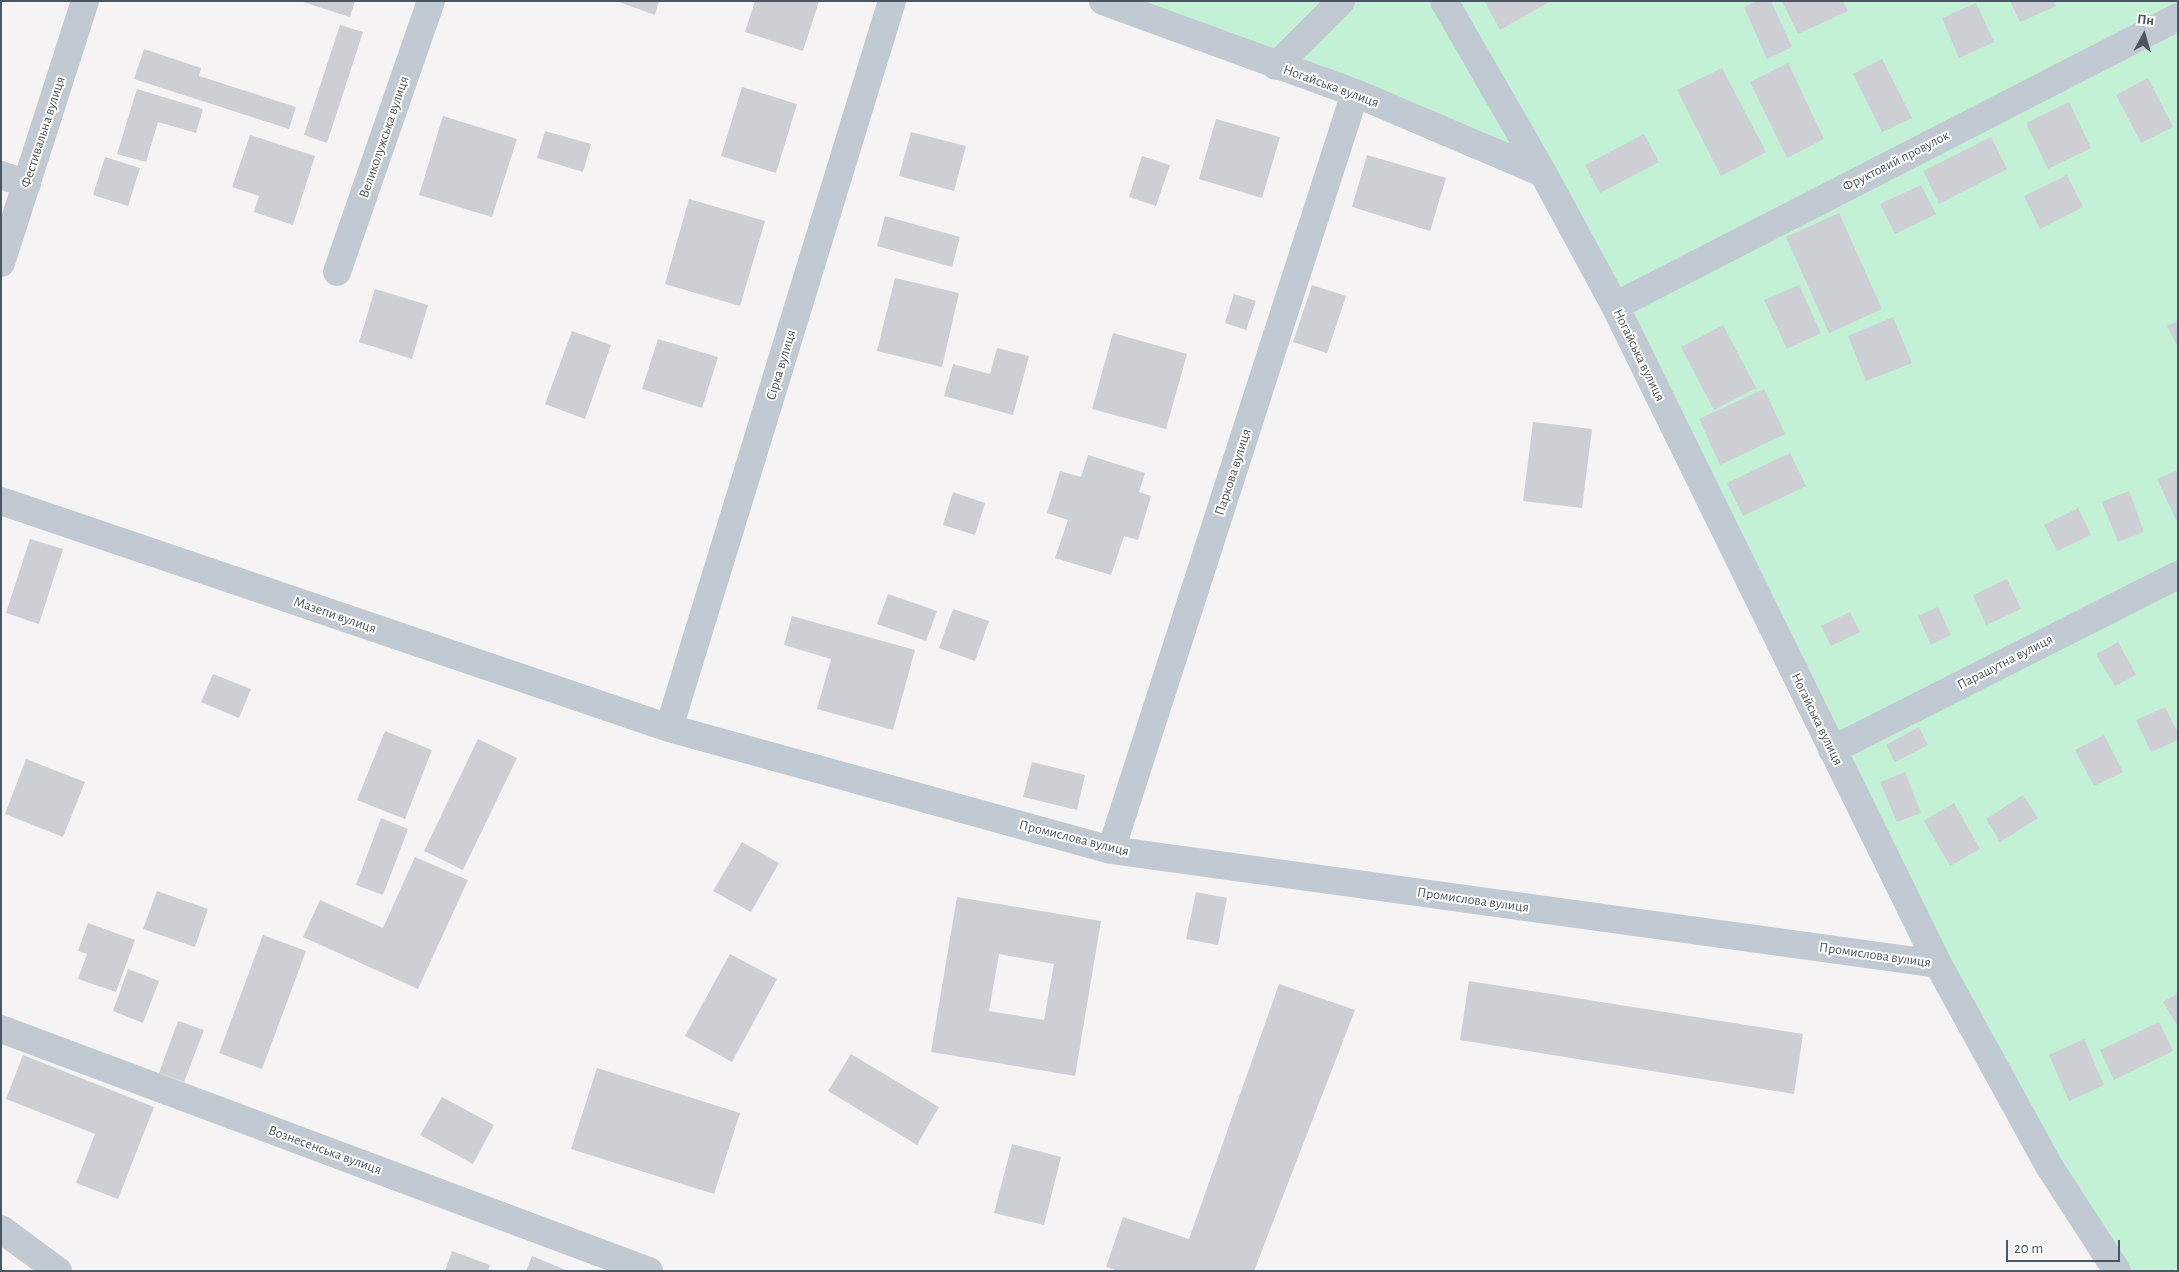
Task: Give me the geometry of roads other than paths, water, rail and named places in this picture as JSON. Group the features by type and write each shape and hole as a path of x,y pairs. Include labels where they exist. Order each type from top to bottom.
{"street":[{"name":"Фестивальна вулиця","path":"1,263 85,1"},
{"name":"Великолужська вулиця","path":"337,272 431,1"},
{"name":"Сірка вулиця","path":"669,728 892,1"},
{"name":"Ногайська вулиця","path":"1103,1 1276,66 1355,93 1543,173 1615,306 1938,964"},
{"path":"1276,66 1341,1"},
{"path":"1444,1 1543,173"},
{"name":"Фруктовий провулок","path":"1615,306 2178,16"},
{"name":"Паркова вулиця","path":"1111,850 1355,93"},
{"path":"1,175 27,184"},
{"name":"Мазепи вулиця","path":"1,501 669,728"},
{"name":"Парашутна вулиця","path":"1832,750 2178,575"},
{"name":"Промислова вулиця","path":"669,728 1111,850 1938,964 2050,1166 2117,1271"},
{"name":"Вознесенська вулиця","path":"1,1029 649,1271"},
{"path":"1,1229 58,1271"}]}
